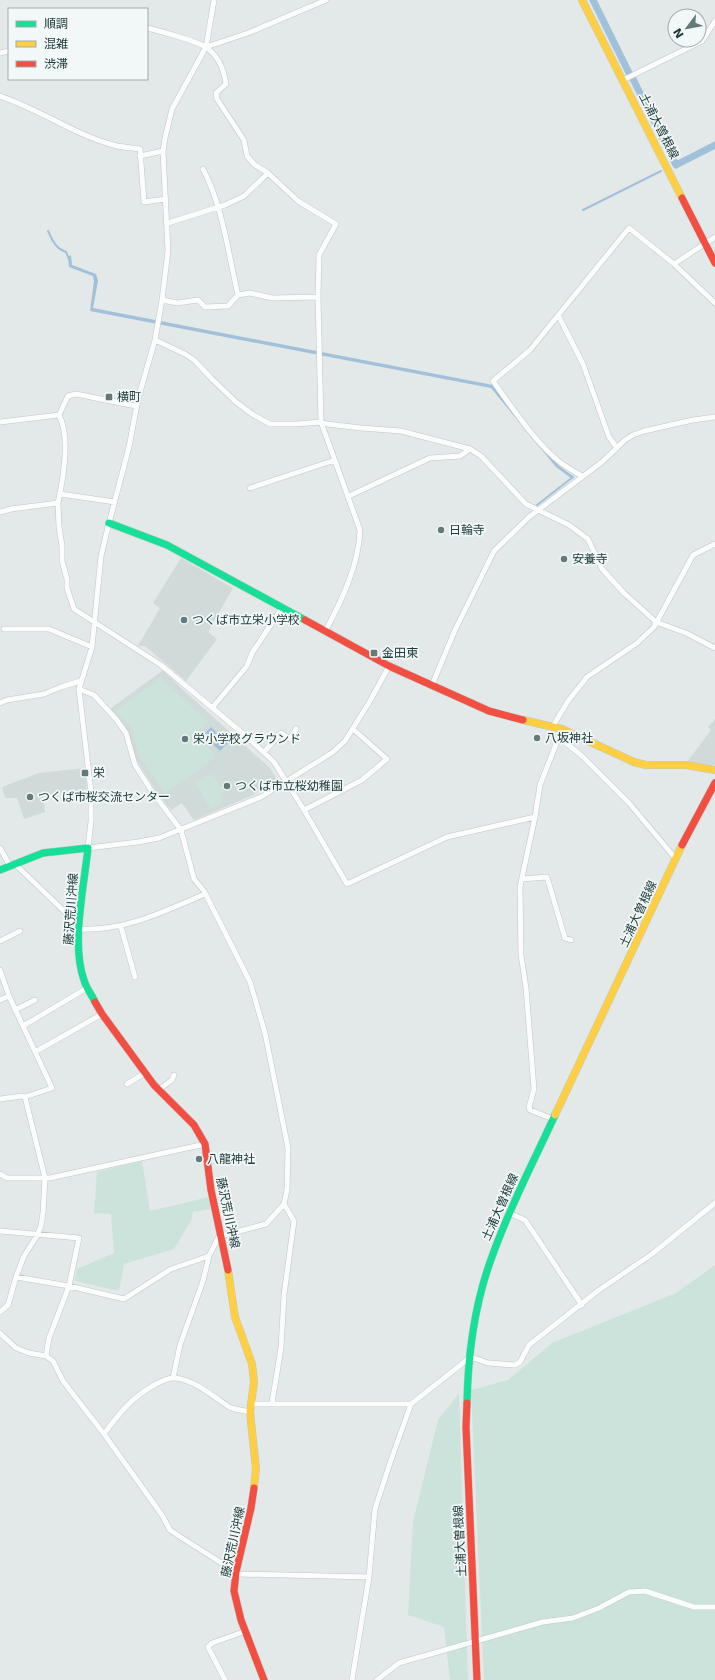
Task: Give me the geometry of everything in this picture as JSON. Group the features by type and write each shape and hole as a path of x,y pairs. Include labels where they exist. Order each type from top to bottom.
{"main road":[{"name":"土浦大曽根線","path":"582,0 715,263"},
{"path":"109,523 167,546 326,630 389,666 502,715 562,729 634,762 646,765 686,765 715,770"},
{"name":"土浦大曽根線","path":"477,1680 466,1427 468,1359 475,1316 484,1278 509,1213 689,830 715,783"},
{"path":"0,870 43,853 88,848"},
{"name":"藤沢荒川沖線","path":"88,848 78,929 79,960 87,988 102,1014 145,1073 158,1090 194,1125 205,1144 210,1190 221,1236 235,1317 253,1371 254,1382 250,1412 256,1456 255,1481 248,1525 236,1572 235,1598 264,1680"}],"street":[{"path":"214,0 206,48 172,109 164,138 163,151 168,223 168,251 162,300 155,340 136,406 129,447 101,556 92,646 80,681 79,689 91,792 91,821 88,848 159,838 261,796 286,782 333,752 345,741 389,666"},
{"path":"206,48 248,33 326,0"},
{"path":"623,80 702,41 715,21"},
{"path":"148,28 206,48 217,58 225,76 226,84 216,93 217,99 244,140 247,156 255,165 268,173 298,200 336,224 319,255 318,297 321,422 360,530 360,544 344,593 326,630"},
{"path":"0,96 35,110 60,124 88,136 113,145 140,149 144,202 166,199"},
{"path":"140,156 163,151"},
{"path":"203,168 212,185 238,295"},
{"path":"168,223 225,205 244,196 268,173"},
{"path":"582,476 561,463 544,446 516,413 493,381 530,350 630,228 674,264 715,303"},
{"path":"674,264 715,236"},
{"path":"162,300 177,303 198,300 205,307 228,306 238,295 250,293 272,298 318,297"},
{"path":"558,315 583,364 609,437 617,448"},
{"path":"155,340 185,354 194,360 236,402 252,414 270,424 321,422 361,428 401,431 470,449 481,456 526,504 569,526 588,539 602,569 624,593 656,622 715,648"},
{"path":"59,415 68,396 76,394 136,406"},
{"path":"0,422 59,415"},
{"path":"59,415 62,420 65,444 58,503 59,527 62,546 62,561 67,579 67,588 74,609 137,648 161,665 274,762 347,884 446,837 536,817"},
{"path":"432,685 455,630 494,551 529,516 538,511 602,462 633,436 644,431 693,420 715,417"},
{"path":"348,496 430,458 460,456 470,449"},
{"path":"250,488 335,460"},
{"path":"60,494 115,502"},
{"path":"0,512 11,509 58,503"},
{"path":"553,726 568,701 588,676 637,643 654,627 693,555 715,544"},
{"path":"212,708 247,666 252,653 282,608"},
{"path":"4,629 49,629 92,646"},
{"path":"0,703 7,700 44,694 80,681"},
{"path":"79,689 94,695 116,719 126,733 135,765 153,793 181,830 194,879 205,894 250,982 265,1033 288,1148 287,1190 284,1204 266,1224 218,1238 209,1256 203,1280 180,1345 173,1378"},
{"path":"264,752 281,733 290,739 296,729"},
{"path":"304,810 362,780 386,759 353,729"},
{"path":"553,1120 530,1110 529,1107 534,1089 526,988 521,955 520,907 522,879 536,817 540,785 562,729"},
{"path":"558,737 582,756 629,803 676,859"},
{"path":"0,848 12,865 67,914 78,929 97,930 144,920 205,894"},
{"path":"522,879 547,877 565,938 571,940"},
{"path":"121,926 135,977"},
{"path":"0,941 20,930"},
{"path":"0,970 15,1010 52,1088 25,1098 22,1096 0,1099"},
{"path":"23,1026 87,988"},
{"path":"0,1000 9,996"},
{"path":"15,1010 35,1000"},
{"path":"35,1052 102,1014"},
{"path":"127,1084 145,1073"},
{"path":"158,1090 172,1080 174,1076"},
{"path":"0,1312 8,1305 24,1256 38,1234 43,1213 45,1178 25,1098"},
{"path":"0,1174 7,1178 50,1178 205,1144"},
{"path":"352,1680 369,1577 375,1509 390,1460 412,1404 468,1359 474,1358 488,1363 515,1365 520,1362 529,1345 599,1290 652,1254 715,1203"},
{"path":"272,1403 281,1348 284,1295 294,1221 284,1204"},
{"path":"509,1213 525,1220 582,1304"},
{"path":"0,1231 78,1238 69,1286 49,1338 46,1356"},
{"path":"16,1277 69,1286 124,1299 171,1269 209,1256"},
{"path":"0,1333 16,1348 29,1353 46,1356 53,1362 63,1381 104,1434 162,1515 170,1530 241,1574 369,1577"},
{"path":"104,1434 121,1410 138,1394 167,1378 192,1382 229,1407 250,1412"},
{"path":"251,1404 412,1404"},
{"path":"377,1680 399,1663 543,1622 573,1618 599,1608 629,1592 645,1591 694,1607 715,1607"},
{"path":"225,1680 208,1646 212,1643 246,1632"}],"shaded area":[{"name":"つくば市立栄小学校","path":"181,558 233,588 208,632 217,639 186,681 145,646 138,646 160,608 153,603"},
{"name":"栄小学校グラウンド","path":"163,670 270,768 277,780 251,796 194,820 182,803 171,810 156,791 135,758 127,730 118,716 110,709"},
{"path":"715,719 715,764 712,766 687,762 711,730 708,727"},
{"path":"85,768 87,789 43,795 45,812 24,819 17,798 5,798 2,787 39,773"}],"green space":[{"name":"栄小学校グラウンド","path":"160,678 208,721 198,734 214,754 211,760 165,794 139,755 131,727 115,711"},
{"path":"207,775 213,775 224,791 221,803 210,809 196,783"},
{"path":"142,1161 150,1211 209,1197 211,1209 193,1212 191,1221 174,1249 124,1264 119,1291 75,1281 77,1269 114,1253 111,1214 94,1213 97,1172"},
{"path":"715,1265 715,1680 484,1680 471,1390 508,1380 552,1343 676,1293"},
{"path":"459,1393 468,1680 450,1680 444,1627 408,1615 413,1522 438,1420"}],"water":[{"path":"71,255 72,265 96,274 98,281 93,308 493,385 558,465 574,477 571,478 556,467 491,388 90,311 94,281 93,276 69,267 68,257"},
{"path":"211,727 220,736 224,733 231,740 220,751 203,735"}],"waterway":[{"path":"593,0 629,73"},
{"path":"632,77 676,165 715,145"},
{"path":"583,210 661,171"},
{"path":"48,231 55,244 66,252 69,259"},
{"path":"537,505 573,477 571,476"}],"traffic: fast":[{"path":"109,523 167,545 305,620"},
{"path":"0,870 43,853 88,848 78,933 80,966 85,983 95,1002"},
{"path":"467,1403 471,1346 481,1290 507,1218 555,1115"}],"traffic: slow":[{"path":"582,0 682,198"},
{"path":"523,720 562,729 634,762 646,765 686,765 715,770"},
{"path":"555,1115 682,845"},
{"path":"228,1270 235,1317 252,1364 254,1382 250,1412 256,1469 254,1488"}],"traffic: jam":[{"path":"682,198 715,263"},
{"path":"305,620 389,666 489,711 523,720"},
{"path":"682,845 715,783"},
{"path":"95,1002 102,1014 154,1085 194,1125 205,1144 211,1190 228,1270"},
{"path":"467,1403 466,1427 477,1680"},
{"path":"254,1488 251,1508 236,1572 234,1591 241,1620 264,1680"}],"place":[{"name":"横町","path":"109,397"},
{"name":"日輪寺","path":"441,530"},
{"name":"安養寺","path":"564,559"},
{"name":"つくば市立栄小学校","path":"184,620"},
{"name":"金田東","path":"374,653"},
{"name":"八坂神社","path":"537,738"},
{"name":"栄小学校グラウンド","path":"185,739"},
{"name":"栄","path":"85,773"},
{"name":"つくば市立桜幼稚園","path":"227,786"},
{"name":"つくば市桜交流センター","path":"30,797"},
{"name":"八龍神社","path":"199,1159"}]}
